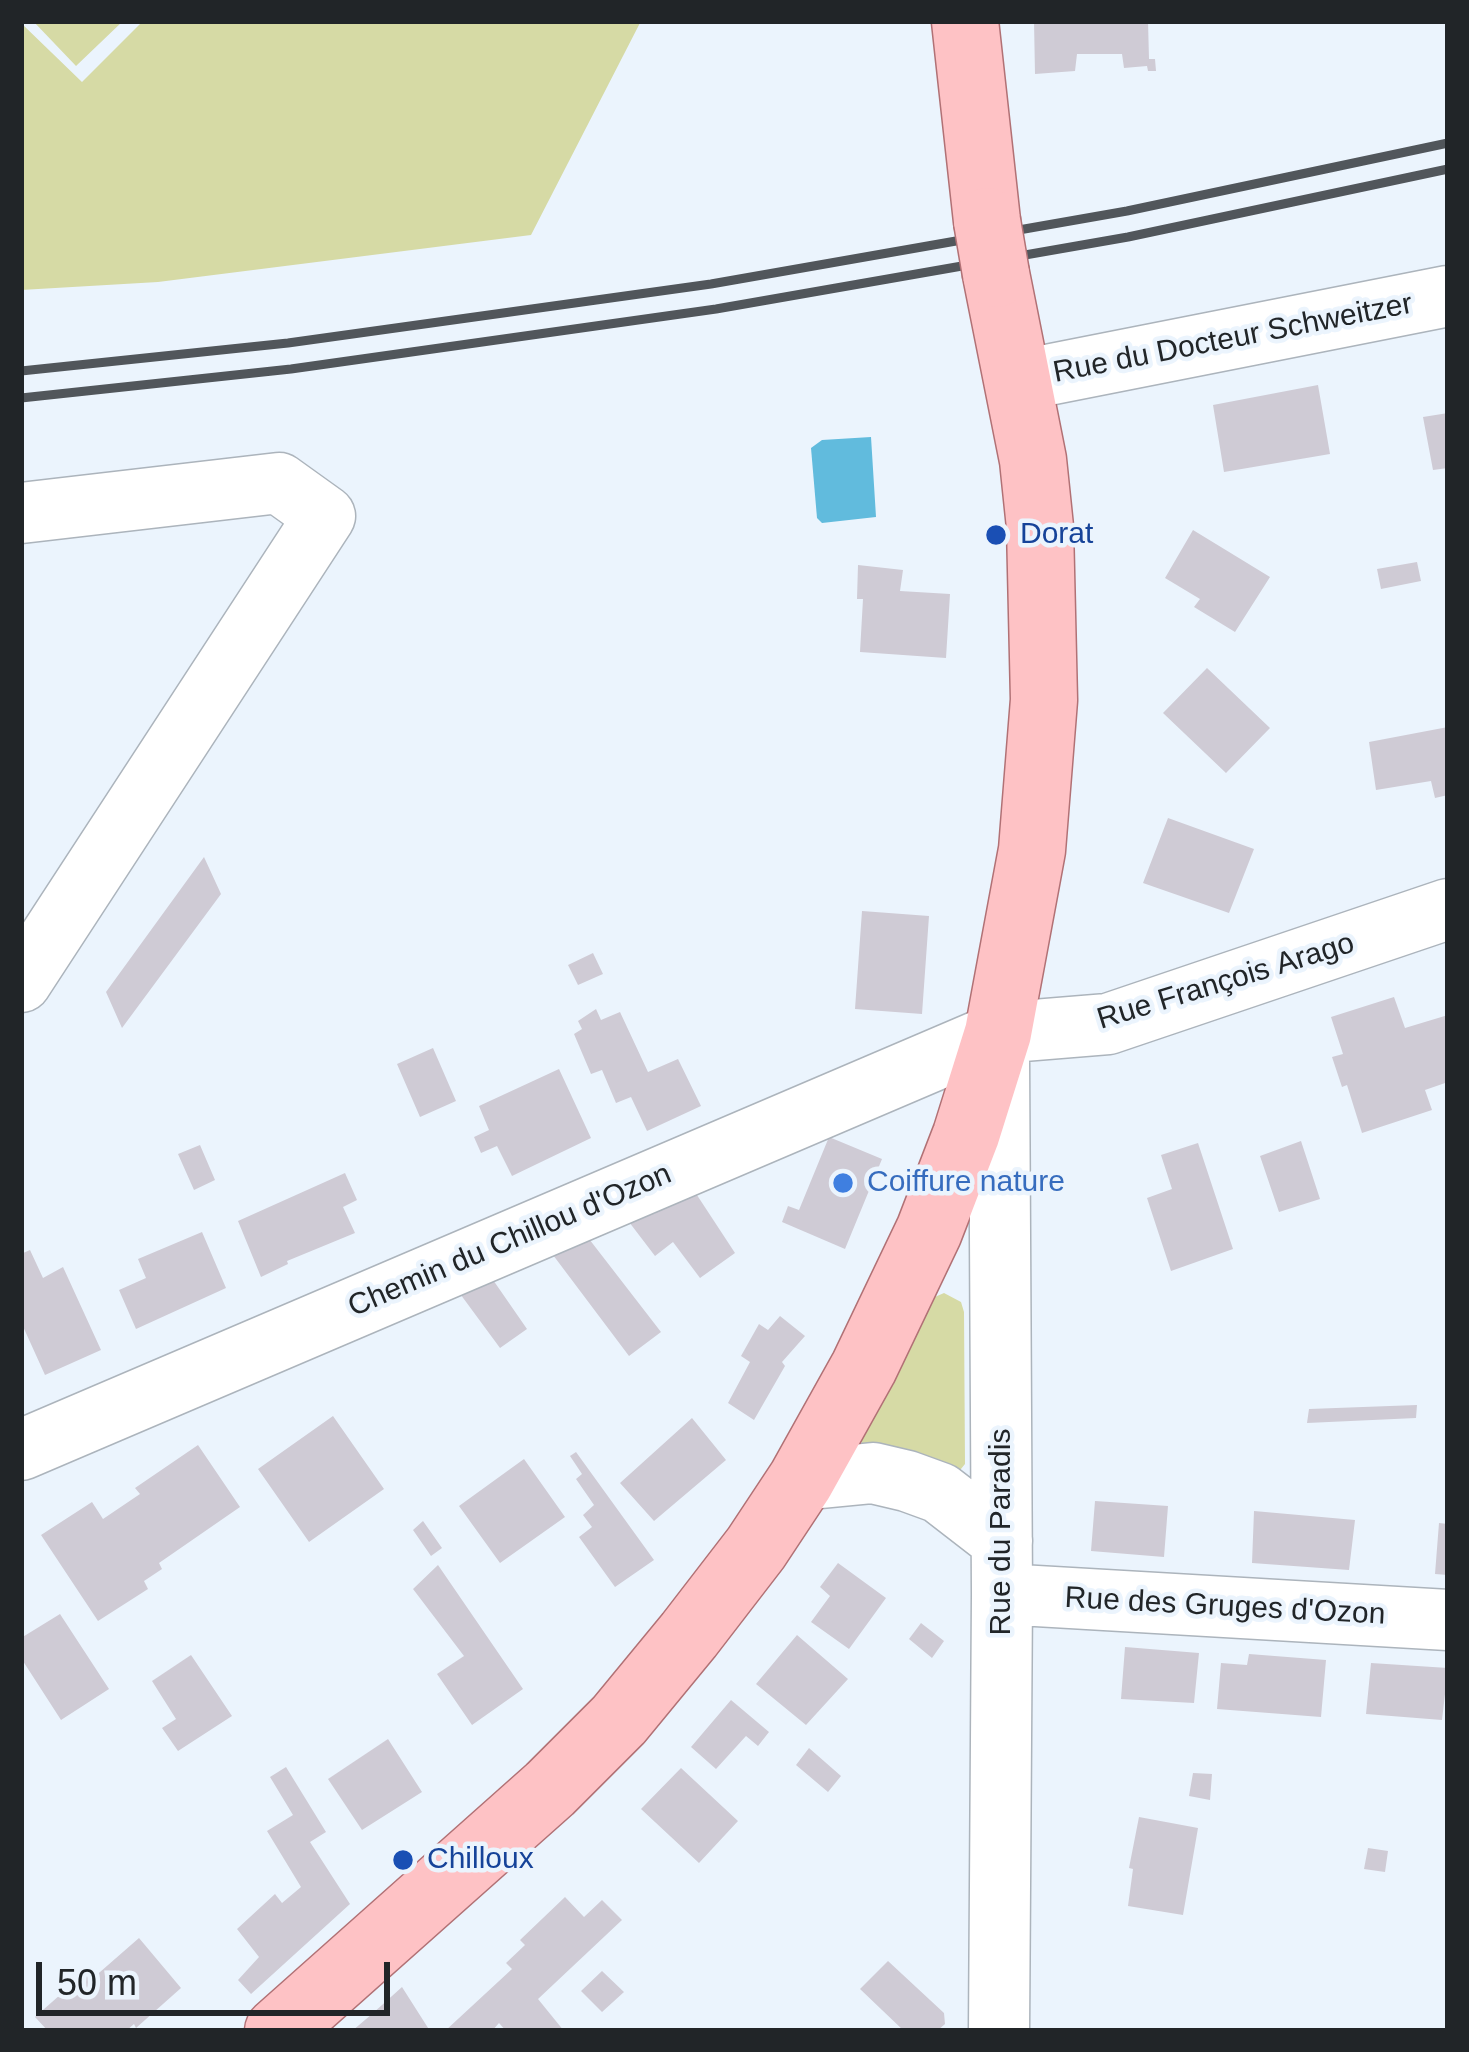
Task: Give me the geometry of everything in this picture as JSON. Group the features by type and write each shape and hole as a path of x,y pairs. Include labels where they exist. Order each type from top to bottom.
{"main road":[{"path":"278,2031 550,1790 619,1720 756,1549 864,1367 929,1231 966,1135 998,1033 1032,850 1045,700 1040,527 1033,460 991,247 965,21"}],"street":[{"name":"Rue du Docteur Schweitzer","path":"1017,380 1448,296"},
{"path":"21,513 279,483 326,516 21,982"},
{"name":"Rue François Arago","path":"998,1033 1108,1024 1448,909"},
{"name":"Chemin du Chillou d'Ozon","path":"21,1450 998,1033"},
{"name":"Rue du Paradis","path":"998,1033 999,2031"},
{"path":"801,1480 873,1473 940,1493 1002,1567"},
{"name":"Rue des Gruges d'Ozon","path":"1002,1567 1448,1620"}],"green space":[{"path":"33,21 123,21 76,66"},
{"path":"143,21 641,21 531,235 158,282 21,290 21,23 82,82"},
{"path":"944,1293 961,1302 964,1312 965,1464 956,1475 864,1448 861,1441 928,1300"}],"water":[{"path":"871,437 876,517 822,523 817,518 811,448 822,440"}],"building":[{"path":"1034,21 1148,21 1149,59 1155,59 1156,71 1148,71 1147,66 1124,68 1122,54 1077,54 1075,71 1035,74"},
{"path":"1318,385 1330,454 1224,472 1213,405"},
{"path":"1448,413 1448,468 1433,470 1423,417"},
{"path":"1193,530 1270,577 1235,632 1194,607 1200,599 1165,578"},
{"path":"1417,562 1421,581 1381,589 1377,569"},
{"path":"858,565 903,570 900,591 950,594 946,658 860,652 863,599 857,599"},
{"path":"1207,668 1270,728 1226,773 1163,713"},
{"path":"1448,727 1448,795 1435,798 1431,781 1376,790 1369,742"},
{"path":"1168,818 1254,849 1229,913 1143,883"},
{"path":"204,857 221,894 122,1028 106,992"},
{"path":"862,911 929,916 922,1014 855,1009"},
{"path":"593,953 603,974 578,985 568,965"},
{"path":"1394,997 1405,1028 1448,1015 1448,1082 1425,1090 1432,1110 1362,1133 1347,1085 1342,1087 1332,1057 1343,1054 1331,1017"},
{"path":"596,1009 601,1020 620,1012 648,1072 678,1059 701,1106 647,1131 631,1097 616,1103 602,1070 591,1074 574,1034 582,1029 578,1021"},
{"path":"433,1048 456,1101 420,1117 397,1064"},
{"path":"559,1069 591,1138 512,1176 497,1146 481,1153 474,1137 489,1130 479,1106"},
{"path":"829,1137 882,1159 845,1249 782,1222 788,1206 799,1210"},
{"path":"1301,1141 1320,1199 1279,1212 1260,1156"},
{"path":"1198,1143 1233,1249 1171,1271 1147,1198 1172,1189 1161,1155"},
{"path":"200,1145 215,1180 194,1190 178,1154"},
{"path":"345,1173 357,1200 343,1207 355,1233 261,1277 238,1221"},
{"path":"693,1189 735,1253 700,1278 673,1242 655,1256 626,1218 650,1208 654,1214"},
{"path":"202,1232 226,1288 136,1329 119,1290 146,1278 138,1259"},
{"path":"586,1235 661,1332 629,1356 550,1251"},
{"path":"30,1250 43,1278 63,1267 101,1350 45,1375 21,1322 21,1254"},
{"path":"491,1277 527,1329 500,1348 458,1291"},
{"path":"780,1316 805,1336 782,1362 785,1366 754,1420 728,1403 750,1362 741,1356 759,1324 768,1330"},
{"path":"1417,1405 1416,1418 1307,1423 1309,1409"},
{"path":"333,1416 384,1489 309,1542 258,1469"},
{"path":"692,1418 726,1460 654,1521 620,1483"},
{"path":"198,1445 240,1507 159,1563 162,1569 144,1581 148,1589 98,1621 41,1535 92,1502 103,1519 140,1494 135,1488"},
{"path":"576,1452 654,1560 615,1587 579,1537 592,1527 583,1515 594,1505 576,1479 582,1474 570,1456"},
{"path":"524,1459 565,1517 500,1563 459,1506"},
{"path":"1095,1501 1168,1506 1164,1557 1091,1551"},
{"path":"1254,1511 1355,1520 1349,1570 1252,1563"},
{"path":"423,1521 442,1548 431,1556 413,1530"},
{"path":"1439,1523 1448,1524 1448,1575 1435,1574"},
{"path":"838,1563 886,1598 849,1649 811,1622 830,1596 820,1587"},
{"path":"438,1565 523,1689 472,1725 437,1674 464,1656 413,1589"},
{"path":"60,1614 109,1689 61,1720 21,1658 21,1638"},
{"path":"921,1623 944,1641 932,1658 909,1639"},
{"path":"797,1635 848,1679 806,1725 756,1684"},
{"path":"1125,1647 1199,1653 1194,1703 1121,1699"},
{"path":"1249,1654 1326,1660 1321,1717 1217,1709 1221,1663 1247,1665"},
{"path":"191,1655 232,1716 178,1751 162,1728 176,1719 152,1681"},
{"path":"1371,1663 1448,1668 1442,1720 1366,1714"},
{"path":"731,1700 769,1732 758,1746 746,1736 716,1769 691,1747"},
{"path":"388,1739 422,1792 362,1830 328,1779"},
{"path":"809,1748 841,1776 828,1792 796,1765"},
{"path":"286,1767 326,1832 310,1842 350,1904 251,1994 238,1980 259,1957 237,1929 275,1894 282,1903 301,1887 267,1831 293,1815 270,1777"},
{"path":"681,1768 738,1821 699,1863 641,1809"},
{"path":"1193,1773 1212,1774 1210,1800 1189,1796"},
{"path":"1139,1817 1198,1828 1183,1915 1128,1906 1133,1869 1129,1868"},
{"path":"1368,1848 1388,1851 1385,1872 1364,1869"},
{"path":"565,1897 584,1917 602,1900 622,1920 538,1999 564,2031 506,2031 499,2023 492,2031 445,2031 512,1969 506,1963 525,1945 520,1940"},
{"path":"139,1938 181,1988 136,2028 134,2024 126,2031 48,2031 35,2017 86,1972 92,1979"},
{"path":"888,1961 944,2013 945,2024 937,2031 904,2031 860,1989"},
{"path":"602,1971 624,1992 602,2012 581,1991"},
{"path":"402,1987 430,2031 352,2031 372,2014"}],"railway":[{"path":"21,371 288,343 711,284 1127,211 1448,143"},
{"path":"21,398 291,369 716,309 1128,237 1448,169"}],"place":[{"name":"Dorat","path":"996,535"},
{"name":"Coiffure nature","path":"843,1183"},
{"name":"Chilloux","path":"403,1860"}]}
